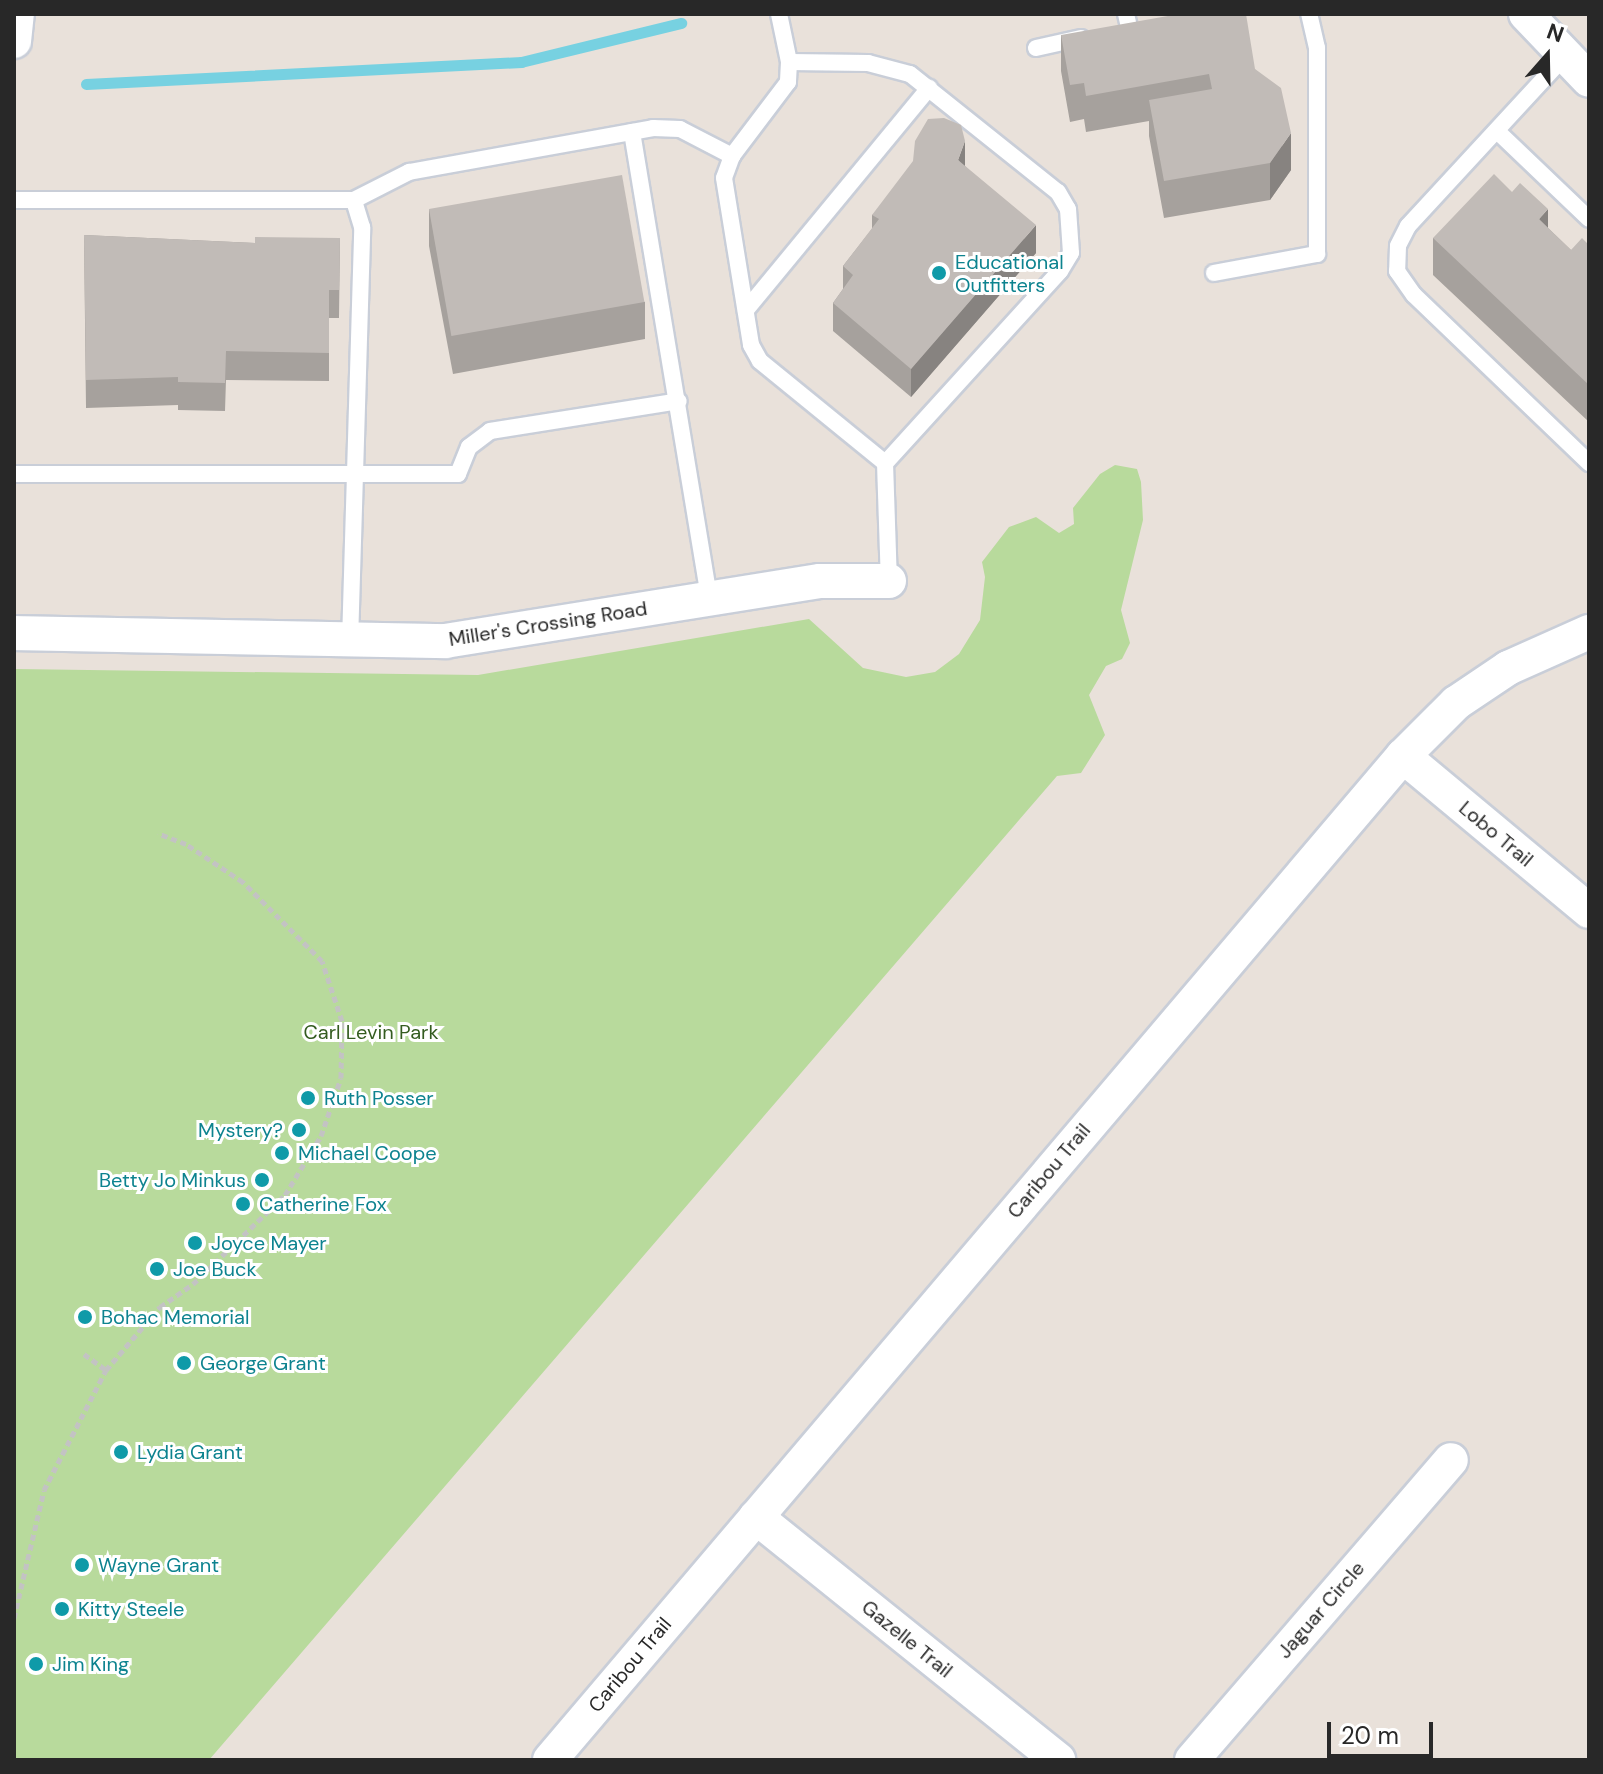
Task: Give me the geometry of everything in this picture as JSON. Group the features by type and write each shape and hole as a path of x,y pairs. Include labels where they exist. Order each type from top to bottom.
{"street":[{"path":"14,41 17,14"},
{"path":"1526,14 1577,68"},
{"name":"Miller's Crossing Road","path":"14,633 350,642 445,641 820,581 889,581"},
{"name":"Caribou Trail","path":"550,1760 1403,756 1456,703 1508,668 1589,632"},
{"name":"Lobo Trail","path":"1403,756 1589,911"},
{"name":"Jaguar Circle","path":"1192,1760 1451,1460"},
{"name":"Gazelle Trail","path":"756,1517 1058,1760"}],"lane":[{"path":"779,14 789,62 788,82 732,156 724,178 751,345 760,361 885,463"},
{"path":"1214,273 1317,254 1317,48 1309,14"},
{"path":"1036,48 1122,26"},
{"path":"789,62 892,67 929,88 1058,192 1068,209 1071,253 1060,271 885,463 889,581"},
{"path":"1577,68 1497,131 1408,226 1398,246 1397,271 1414,295 1589,463"},
{"path":"746,310 929,88"},
{"path":"14,200 354,200 409,172 632,132 680,129 732,156"},
{"path":"1497,131 1589,219"},
{"path":"632,132 679,401 709,597"},
{"path":"350,642 362,227 354,200"},
{"path":"14,474 355,477 458,474 469,447 490,431 679,401"}],"path":[{"path":"14,1618 44,1490 106,1370 160,1307 193,1284 285,1195 321,1136 341,1078 342,1021 322,961 243,882 186,844 158,833"},
{"path":"84,1354 106,1370"}],"green space":[{"name":"Carl Levin Park","path":"1115,465 1137,469 1141,482 1143,520 1121,610 1130,643 1122,659 1106,666 1089,695 1105,735 1081,773 1057,776 209,1760 14,1760 14,669 478,675 809,619 863,668 906,677 935,672 959,654 980,620 985,577 982,562 1009,527 1036,517 1059,533 1074,524 1073,508 1100,474"}],"building":[{"path":"1179,14 1246,14 1255,69 1281,88 1291,133 1270,163 1164,181 1149,100 1212,89 1209,74 1086,96 1084,83 1070,85 1061,35"},
{"name":"Educational Outfitters","path":"944,118 961,125 965,141 958,160 1036,225 911,369 833,303 853,275 843,266 879,219 872,215 913,161 915,141 928,119"},
{"path":"1494,174 1512,192 1520,183 1548,209 1539,219 1571,250 1582,238 1589,245 1589,385 1433,238"},
{"path":"622,175 644,302 451,336 429,209"},
{"path":"84,235 255,243 255,237 340,238 339,290 329,290 329,353 226,351 225,383 178,382 178,377 86,380"}],"waterway":[{"path":"86,84 521,62 681,23"}],"place":[{"name":"Educational Outfitters","path":"939,273"},
{"name":"Ruth Posser","path":"308,1098"},
{"name":"Mystery?","path":"299,1130"},
{"name":"Michael Coope","path":"282,1153"},
{"name":"Betty Jo Minkus","path":"262,1180"},
{"name":"Catherine Fox","path":"243,1204"},
{"name":"Joyce Mayer","path":"195,1243"},
{"name":"Joe Buck","path":"157,1269"},
{"name":"Bohac Memorial","path":"85,1317"},
{"name":"George Grant","path":"184,1363"},
{"name":"Lydia Grant","path":"121,1452"},
{"name":"Wayne Grant","path":"82,1565"},
{"name":"Kitty Steele","path":"62,1609"},
{"name":"Jim King","path":"36,1664"}]}
